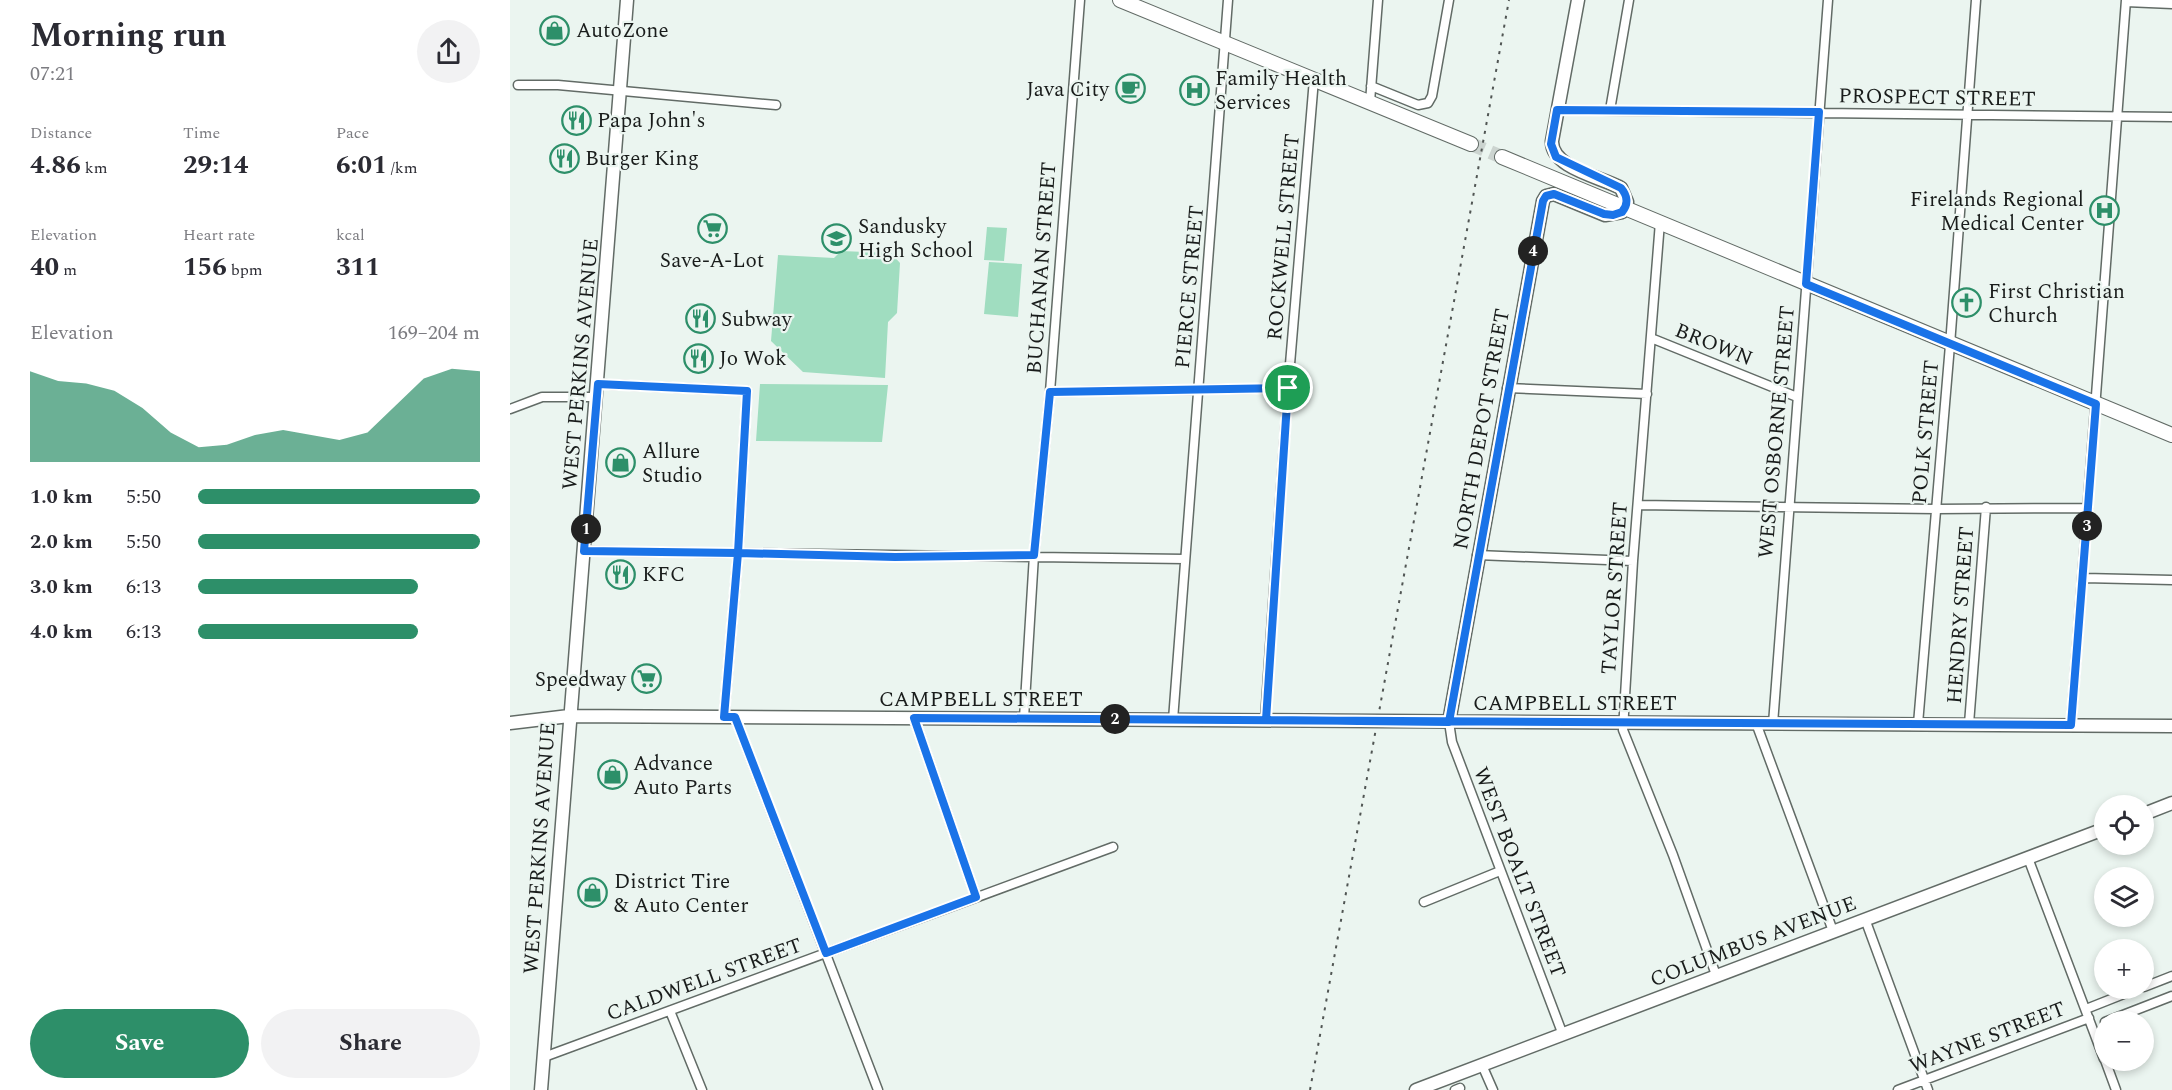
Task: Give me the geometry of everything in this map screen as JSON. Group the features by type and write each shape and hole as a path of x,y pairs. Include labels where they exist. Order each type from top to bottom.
{"main road":[{"path":"1120,0 1471,144"},
{"path":"1502,157 1626,207 1950,345 2172,435"}],"street":[{"name":"WEST PERKINS AVENUE","path":"541,1090 627,0"},
{"name":"BUCHANAN STREET","path":"1024,718 1034,555 1050,392 1080,0"},
{"name":"PIERCE STREET","path":"1173,720 1228,0"},
{"path":"1370,102 1378,0"},
{"path":"1371,86 1418,105 1430,101 1449,0"},
{"path":"1578,0 1551,144 1556,157 1621,188 1626,197 1626,207"},
{"path":"1610,110 1629,0"},
{"name":"WEST OSBORNE STREET","path":"1773,724 1787,507 1828,0"},
{"name":"POLK STREET","path":"1918,724 1976,0"},
{"path":"2071,725 2084,578 2126,1 2172,4"},
{"name":"ROCKWELL STREET","path":"1266,720 1288,388 1314,79"},
{"path":"518,85 620,90 776,105"},
{"name":"PROSPECT STREET","path":"1557,110 2172,117"},
{"name":"NORTH DEPOT STREET","path":"1449,722 1507,388 1544,198 1551,194 1557,195 1609,215 1619,214 1626,207"},
{"name":"TAYLOR STREET","path":"1660,222 1633,561 1623,730 1673,855 1716,975"},
{"name":"BROWN","path":"1651,338 1797,397"},
{"path":"598,384 747,391 729,717 826,953 878,1090"},
{"path":"1050,392 1288,388"},
{"path":"1507,388 1647,394"},
{"path":"510,409 542,397 597,397"},
{"path":"1638,505 1936,509 2088,508"},
{"name":"HENDRY STREET","path":"1970,724 1986,507"},
{"path":"584,551 895,557 1034,555 1185,559"},
{"path":"1477,555 1633,561"},
{"path":"2084,578 2172,580"},
{"name":"CAMPBELL STREET","path":"510,723 569,716 2172,726"},
{"path":"914,718 976,897"},
{"name":"WEST BOALT STREET","path":"1449,722 1452,742 1563,1035"},
{"path":"1756,723 1833,931"},
{"path":"2154,810 2172,803"},
{"name":"COLUMBUS AVENUE","path":"1416,1090 2094,833"},
{"name":"CALDWELL STREET","path":"544,1057 1113,847"},
{"path":"2028,858 2094,1031"},
{"path":"1424,902 1500,871"},
{"path":"1865,920 1928,1090"},
{"path":"2154,983 2172,976"},
{"name":"WAYNE STREET","path":"2133,1011 2172,996"},
{"name":"WAYNE STREET","path":"1898,1090 2089,1018 2121,999"},
{"path":"670,1011 702,1090"},
{"name":"WAYNE STREET","path":"2089,1018 2094,1019"},
{"path":"1482,1065 1493,1090"},
{"path":"2109,1071 2116,1090"}],"green space":[{"path":"987,227 1007,228 1004,261 984,260"},
{"path":"841,251 891,253 900,263 897,313 888,322 885,378 803,372 771,341 778,255 834,258"},
{"path":"989,262 1022,264 1018,317 984,314"},
{"path":"760,384 888,385 882,442 756,441"}],"tunnel":[{"path":"1471,144 1502,157"}],"railway":[{"path":"1310,1090 1509,0"}],"place":[{"name":"AutoZone","path":"555,30"},
{"name":"Java City","path":"1130,89"},
{"name":"Family Health Services","path":"1194,90"},
{"name":"Papa John's","path":"576,120"},
{"name":"Burger King","path":"564,158"},
{"name":"Firelands Regional Medical Center","path":"2105,211"},
{"name":"Save-A-Lot","path":"712,229"},
{"name":"Sandusky High School","path":"837,238"},
{"name":"First Christian Church","path":"1967,303"},
{"name":"Subway","path":"700,319"},
{"name":"Jo Wok","path":"698,358"},
{"name":"Allure Studio","path":"621,463"},
{"name":"KFC","path":"621,574"},
{"name":"Speedway","path":"647,679"},
{"name":"Advance Auto Parts","path":"612,775"},
{"name":"District Tire & Auto Center","path":"593,893"}],"route":[{"path":"1288,388 1050,392 1034,555 895,557 738,553 747,391 598,384 584,551 738,553 724,717 735,717 826,953 976,897 914,718 1449,722 2071,725 2096,404 2011,371 1806,284 1819,112 1557,110 1551,144 1557,159 1621,188 1626,196 1626,207 1619,214 1611,216 1554,194 1544,198 1507,388 1449,722 1266,720 1288,388"}]}
